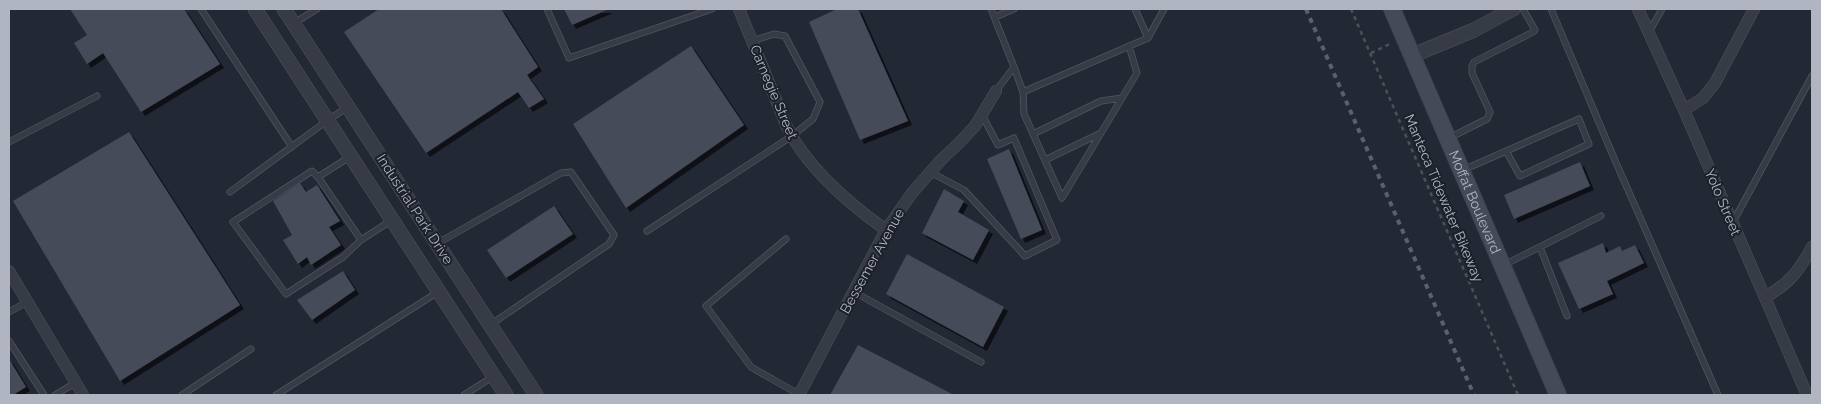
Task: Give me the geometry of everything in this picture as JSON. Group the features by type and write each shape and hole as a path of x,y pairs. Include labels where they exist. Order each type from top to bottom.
{"main road":[{"name":"Moffat Boulevard","path":"1392,9 1558,395"}],"street":[{"name":"Industrial Park Drive","path":"255,9 506,395"},
{"name":"Industrial Park Drive","path":"284,9 536,395"},
{"name":"Carnegie Street","path":"739,9 792,136 821,174 860,212 886,230"},
{"path":"1411,56 1474,30 1513,9"},
{"name":"Yolo Street","path":"1638,9 1684,110 1807,395"},
{"path":"1684,110 1703,98 1715,83 1754,9"},
{"path":"272,35 294,23"},
{"name":"Bessemer Avenue","path":"799,395 886,230 912,193 940,160 975,126 996,91"},
{"path":"1764,297 1790,281 1803,264 1812,246"},
{"path":"9,271 83,395"}],"lane":[{"path":"201,9 292,147"},
{"path":"294,23 317,9"},
{"path":"547,9 569,58 712,9"},
{"path":"991,9 1023,92 1024,114 1062,198 1137,73 1129,46"},
{"path":"994,17 1014,9"},
{"path":"1136,9 1148,38"},
{"path":"1023,92 1148,38 1164,9"},
{"path":"1447,139 1487,119 1490,112 1472,73 1472,66 1474,62 1535,30 1523,9"},
{"path":"1551,9 1718,395"},
{"path":"1649,32 1662,9"},
{"path":"647,231 792,136 813,119 820,102 785,36 774,34 752,41"},
{"path":"996,91 1014,67"},
{"path":"1732,223 1812,76"},
{"path":"9,142 97,96"},
{"path":"1033,134 1101,101 1122,98"},
{"path":"230,192 348,107"},
{"path":"930,172 964,190 1025,256 1057,240 1014,138 998,145 982,115"},
{"path":"1461,170 1579,119 1589,144 1520,176 1506,151"},
{"path":"1045,160 1101,133"},
{"path":"318,177 351,156"},
{"path":"361,240 312,171 233,222 286,294 343,257 361,240 392,220"},
{"path":"437,244 561,173 571,172 614,235 609,244 490,325"},
{"path":"1502,266 1601,216"},
{"path":"786,239 706,306 751,367 799,395"},
{"path":"1540,247 1568,316"},
{"path":"276,395 438,292"},
{"path":"854,292 981,362"},
{"path":"9,312 27,302"},
{"path":"9,341 44,395"},
{"path":"182,395 251,349"},
{"path":"467,394 494,376"},
{"path":"55,395 75,383"}],"path":[{"name":"Manteca Tidewater Bikeway","path":"1351,9 1518,395"},
{"path":"1371,53 1404,38"}],"building":[{"path":"70,9 184,9 220,64 141,112 103,53 87,64 74,43 87,35"},
{"path":"379,9 501,9 538,67 527,75 544,99 529,108 518,92 426,153 344,32"},
{"path":"564,9 609,9 572,25"},
{"path":"837,9 858,9 908,121 860,140 809,22"},
{"path":"691,46 744,125 626,208 573,124"},
{"path":"129,132 240,305 120,381 13,201"},
{"path":"1009,149 1042,230 1021,239 987,159"},
{"path":"1580,162 1590,186 1514,219 1504,195"},
{"path":"300,183 306,192 317,185 340,221 329,227 341,245 311,265 307,257 298,264 283,240 292,235 273,201"},
{"path":"944,189 964,201 958,212 989,230 973,260 922,233"},
{"path":"554,206 573,234 506,278 487,250"},
{"path":"1603,243 1606,253 1620,246 1622,251 1635,245 1644,263 1607,281 1613,294 1579,309 1558,263"},
{"path":"907,254 1004,307 983,347 886,294"},
{"path":"343,271 355,290 312,320 297,300"},
{"path":"858,345 954,395 830,395"},
{"path":"9,359 26,387 13,395 9,395"}],"railway":[{"path":"1306,9 1474,395"}]}
